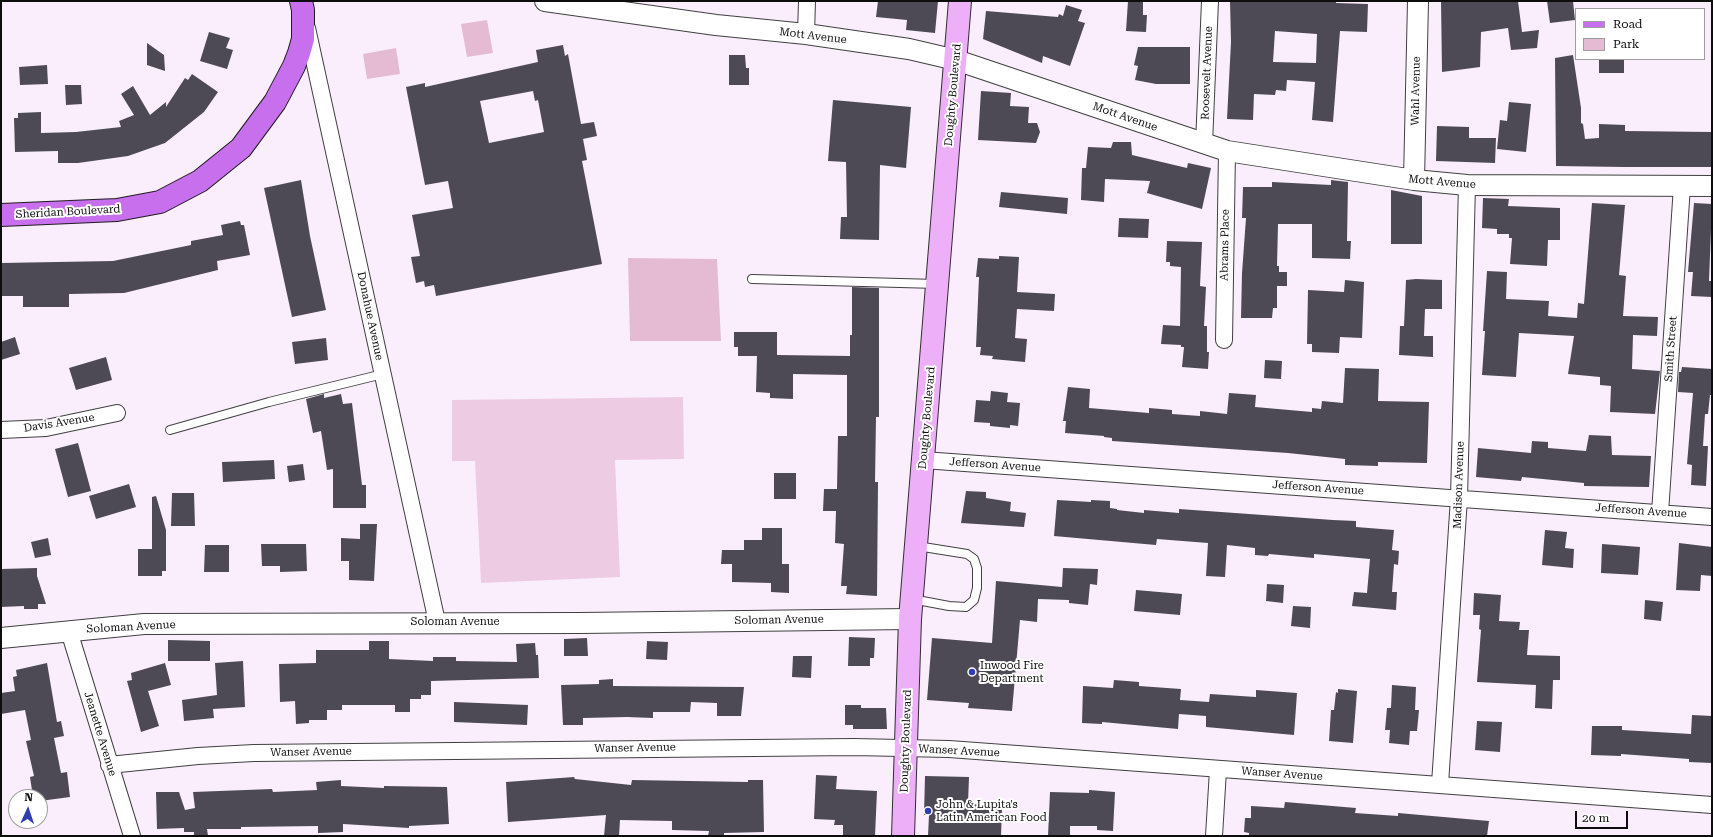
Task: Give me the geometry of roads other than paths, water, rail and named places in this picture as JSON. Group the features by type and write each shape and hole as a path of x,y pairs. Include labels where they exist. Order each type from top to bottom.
{"main road":[{"name":"Doughty Boulevard","path":"903,836 911,609 960,1"},
{"name":"Sheridan Boulevard","path":"1,215 117,210 160,202 200,181 241,148 275,102 294,66 299,53 302,39 302,6"}],"street":[{"name":"Mott Avenue","path":"545,1 610,6 716,25 806,34 909,49 956,60 1227,151 1414,180 1467,185 1712,186"},
{"path":"806,34 807,1"},
{"name":"Roosevelt Avenue","path":"1204,144 1210,1"},
{"name":"Wahl Avenue","path":"1414,180 1418,1"},
{"name":"Donahue Avenue","path":"302,6 437,622"},
{"name":"Abrams Place","path":"1224,340 1227,151"},
{"name":"Madison Avenue","path":"1440,784 1459,498 1467,185"},
{"name":"Smith Street","path":"1660,513 1682,186"},
{"name":"Davis Avenue","path":"1,430 46,428 117,413"},
{"name":"Jefferson Avenue","path":"923,460 1712,517"},
{"name":"Soloman Avenue","path":"1,638 144,624 437,622 580,623 911,609"},
{"name":"Jeanette Avenue","path":"69,631 132,836"},
{"name":"Wanser Avenue","path":"109,765 198,756 254,753 854,746 949,750 1218,770 1440,784 1712,805"},
{"path":"1214,836 1218,770"}],"lane":[{"path":"752,279 938,284"},
{"path":"170,430 269,402 383,374"},
{"path":"911,609 949,606 966,607 974,600 977,588 977,568 974,559 967,554 916,546"}],"place":[{"name":"Inwood Fire Department","path":"972,672"},
{"name":"John & Lupita's Latin American Food","path":"928,811"}]}
